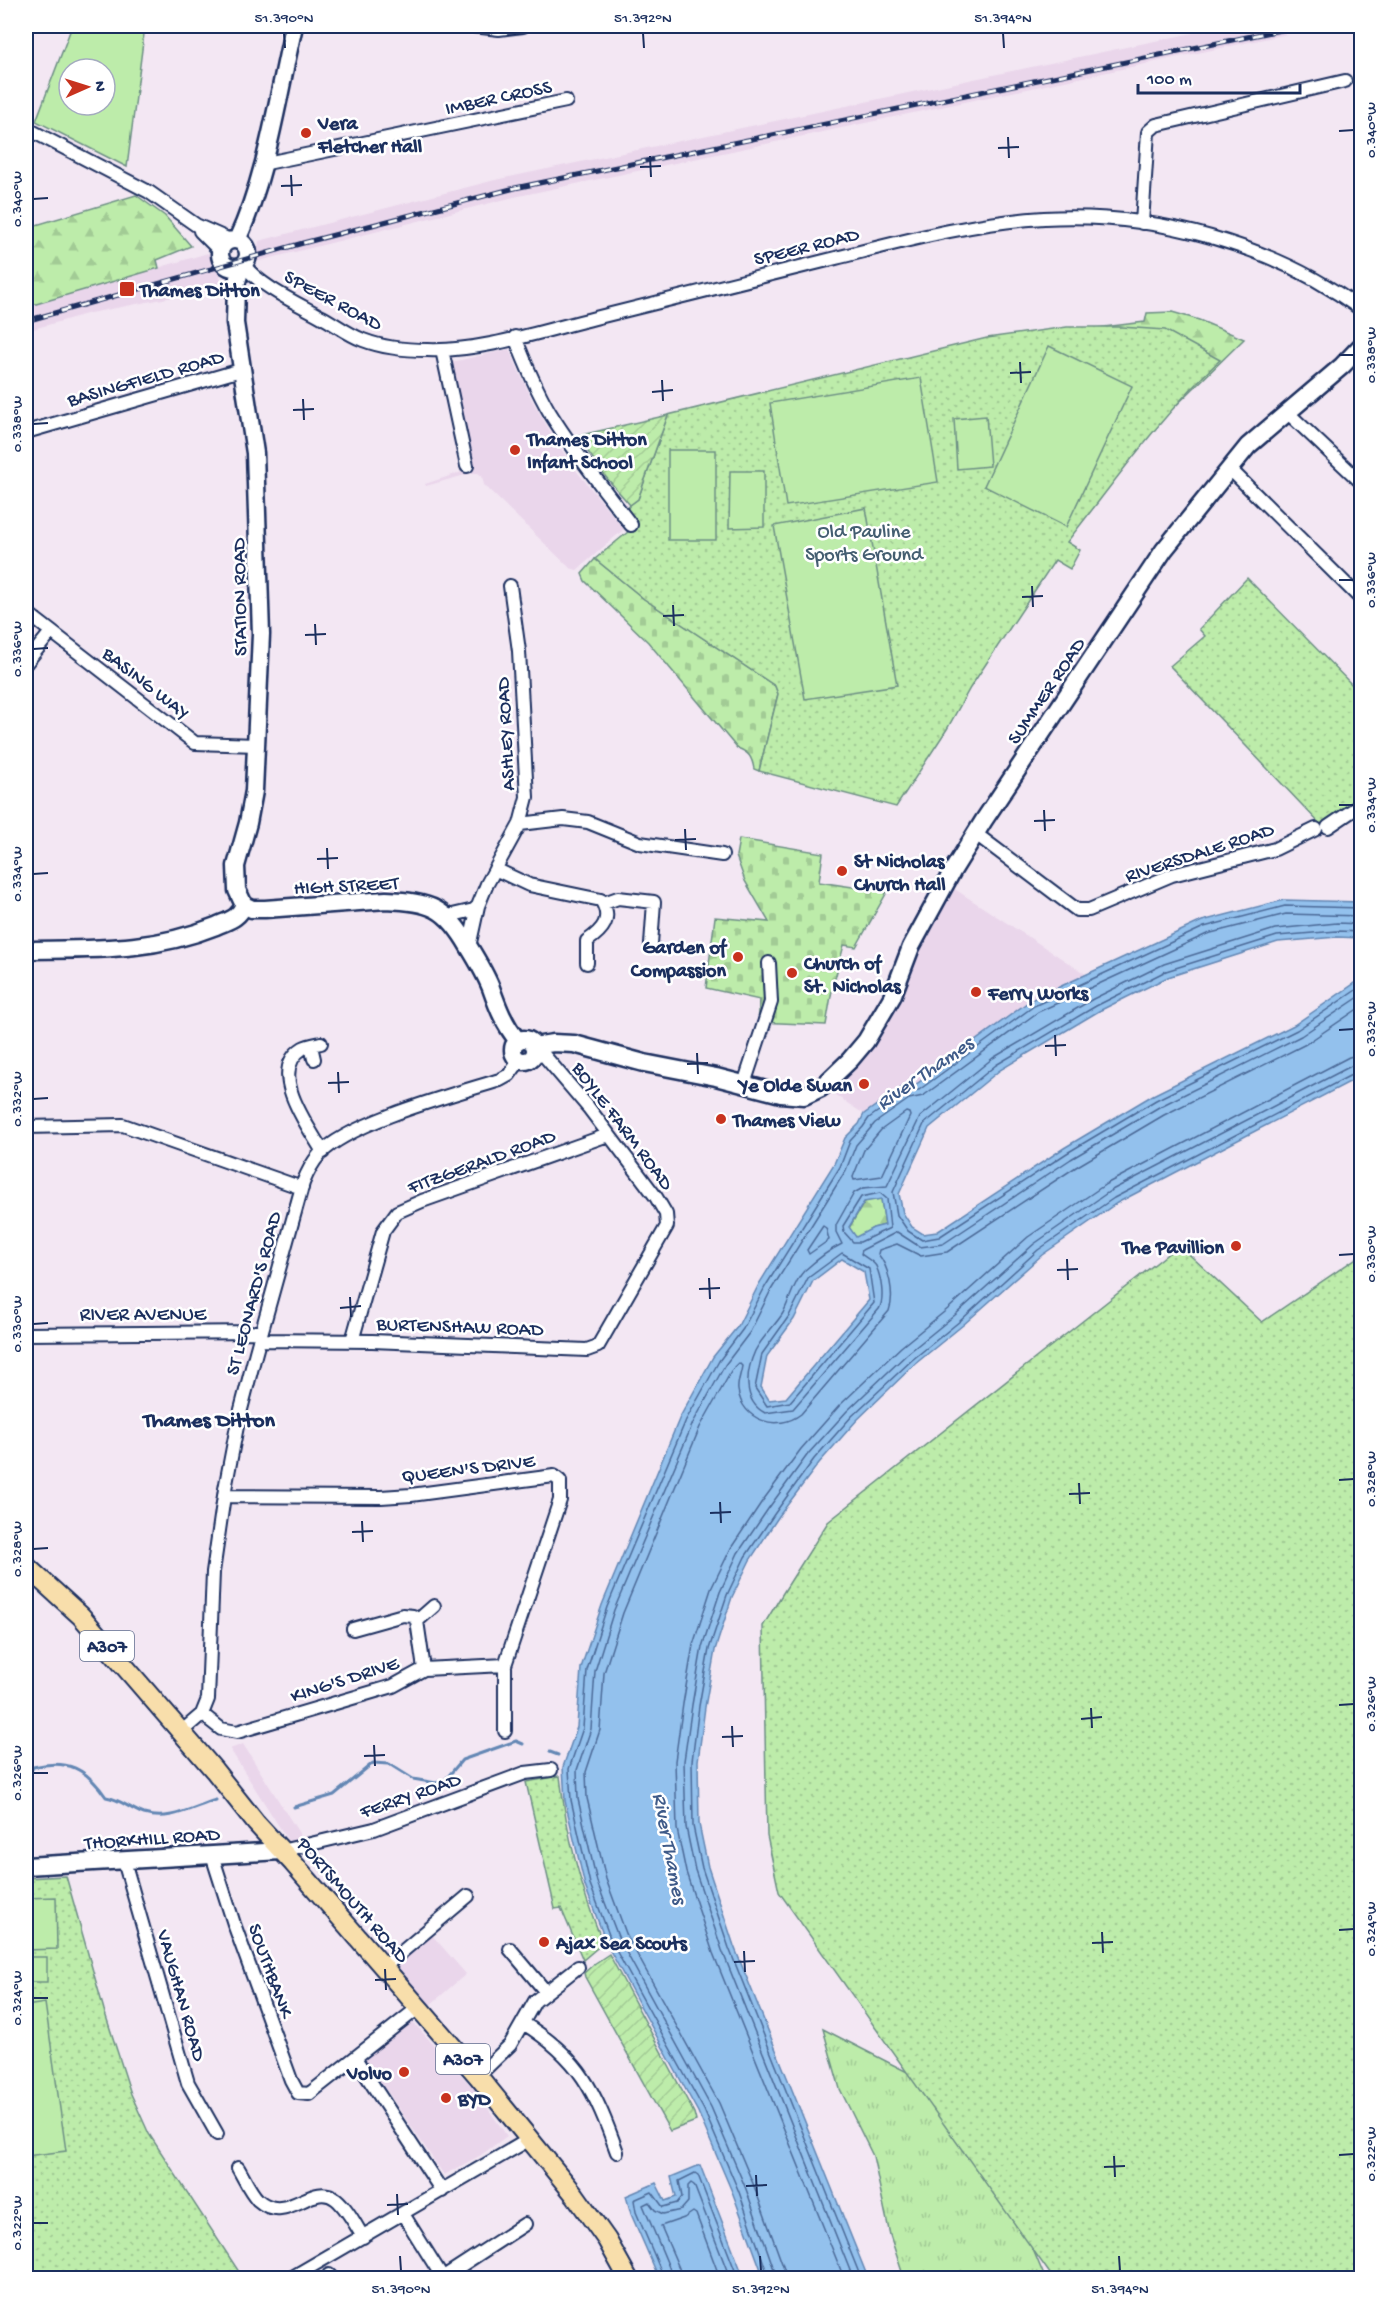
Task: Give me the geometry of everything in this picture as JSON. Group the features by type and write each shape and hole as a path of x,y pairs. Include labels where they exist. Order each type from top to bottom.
{"main road":[{"name":"PORTSMOUTH ROAD","path":"26,1566 81,1616 256,1823 477,2076 568,2187 607,2240 628,2278"}],"street":[{"path":"26,128 149,192 196,225 229,244 246,245 249,252 248,260 238,267 221,260 229,244 248,216 294,26"},
{"path":"473,26 499,29 523,26"},
{"path":"1142,223 1148,132 1156,124 1346,81"},
{"name":"IMBER CROSS","path":"262,165 566,101"},
{"name":"SPEER ROAD","path":"238,267 361,339 391,348 442,350 515,338 904,241 1041,218 1073,217 1175,228 1224,240 1310,278 1362,310"},
{"name":"STATION ROAD","path":"238,267 235,323 252,430 257,482 261,634 257,745 251,808 236,867 237,890 244,905"},
{"name":"SPEER ROAD","path":"236,285 263,283"},
{"path":"515,338 550,413 631,525"},
{"name":"SUMMER ROAD","path":"744,1084 787,1095 813,1093 850,1060 874,1027 899,981 911,947 948,879 1164,550 1248,446 1342,366 1362,345"},
{"path":"442,350 462,459"},
{"name":"BASINGFIELD ROAD","path":"26,432 242,370"},
{"path":"1288,413 1362,483"},
{"path":"1229,468 1362,600"},
{"name":"ASHLEY ROAD","path":"469,947 478,906 520,824 527,797 519,651 510,586"},
{"name":"BASING WAY","path":"26,612 195,743 257,745"},
{"path":"26,663 51,632"},
{"name":"RIVERSDALE ROAD","path":"976,834 1077,910 1089,910 1172,875 1275,849 1322,828 1362,804"},
{"path":"520,824 563,819 588,822 640,843 722,855"},
{"path":"495,869 529,885 592,896 603,903"},
{"path":"603,903 618,898 654,902 651,944"},
{"name":"HIGH STREET","path":"244,905 252,909 265,909 351,902 406,901 427,906 448,916"},
{"path":"587,963 587,940 600,932 605,925 603,903"},
{"path":"26,950 124,949 158,944 205,931 230,921 240,914 244,905"},
{"path":"478,906 474,910 448,916 459,928 490,987 498,1011 507,1028 527,1049 553,1043 573,1044 645,1063 744,1084 771,1002 769,963"},
{"path":"314,1059 316,1044 304,1048 293,1057 288,1065 288,1079 291,1094 323,1152"},
{"name":"BOYLE FARM ROAD","path":"527,1049 542,1053 547,1058 656,1197 666,1214 667,1222 660,1239 601,1341 594,1349 587,1350"},
{"name":"ST LEONARD'S ROAD","path":"202,1714 208,1699 210,1608 218,1527 238,1421 260,1336 309,1169 338,1139 358,1129 500,1080 509,1075 527,1049"},
{"path":"26,1127 101,1124 134,1127 302,1188"},
{"name":"FITZGERALD ROAD","path":"352,1341 383,1231 397,1212 608,1135"},
{"name":"RIVER AVENUE","path":"26,1334 260,1336"},
{"name":"BURTENSHAW ROAD","path":"260,1336 587,1350"},
{"name":"QUEEN'S DRIVE","path":"224,1496 391,1496 554,1476 560,1481 560,1500 505,1665"},
{"path":"417,1621 434,1606"},
{"path":"353,1629 403,1615 413,1616 417,1621 424,1669"},
{"path":"505,1665 505,1731"},
{"name":"KING'S DRIVE","path":"202,1714 221,1729 237,1732 393,1686 424,1669 505,1665"},
{"path":"181,1732 202,1714"},
{"name":"FERRY ROAD","path":"282,1851 299,1845 374,1829 525,1773 551,1770"},
{"name":"THORKHILL ROAD","path":"26,1866 282,1851"},
{"name":"SOUTHBANK","path":"212,1854 234,1924 296,2091 303,2095 309,2094 355,2058"},
{"name":"VAUGHAN ROAD","path":"124,1861 188,2083 217,2134"},
{"path":"384,1967 468,1896"},
{"path":"510,1948 546,1992"},
{"path":"477,2076 510,2045 535,2001 578,1967"},
{"path":"418,2008 355,2058 442,2191"},
{"path":"524,2023 549,2039 569,2058 586,2081 600,2104 617,2152"},
{"path":"291,2278 530,2139"},
{"path":"238,2168 257,2199 269,2206 283,2209 310,2196 323,2194 335,2198 363,2237"},
{"path":"403,2214 443,2278 525,2224"}],"shaded area":[{"path":"1226,26 1325,26 514,197 255,262 259,241 495,180"},
{"path":"208,253 219,272 222,285 90,313 26,331 26,307"},
{"name":"Thames Ditton Infant School","path":"509,349 532,400 552,435 574,468 624,529 577,570 570,568 484,485 482,476 478,473 426,486 425,484 471,469 448,363"},
{"path":"953,888 1087,975 1031,1000 915,1086 910,1081 864,1114 826,1089 871,1041"},
{"path":"243,1744 302,1838 289,1842 230,1749"},
{"path":"432,1935 466,1974 430,2005 395,1963"},
{"path":"411,2020 475,2090 507,2136 481,2155 444,2175 364,2057"}],"green space":[{"path":"72,26 145,26 127,167 36,121 57,66 57,117 117,117 117,57 60,57"},
{"path":"136,195 165,216 191,246 157,260 159,268 26,307 26,228"},
{"path":"1172,312 1199,320 1244,339 1153,428 1086,329 1145,322 1147,313"},
{"name":"Old Pauline Sports Ground","path":"1067,327 1165,330 1220,360 1159,425 1067,542 1080,550 1070,569 1055,560 970,688 947,729 896,807 759,771 778,694 775,686 644,599 595,559 628,532 618,520 638,499 668,415 987,338"},
{"path":"1049,346 1132,386 1066,527 984,486"},
{"path":"921,378 938,482 786,506 770,403"},
{"path":"668,415 638,499 630,505 605,476 577,436"},
{"path":"986,416 990,466 957,469 954,419"},
{"path":"668,450 716,450 716,540 668,540"},
{"path":"730,471 764,471 764,527 729,528"},
{"path":"866,508 897,685 805,699 774,526"},
{"path":"595,559 644,599 775,686 778,694 759,771 754,769 749,756 737,748 648,642 585,581 582,574"},
{"path":"1247,578 1361,694 1361,795 1322,826 1170,666 1205,636 1199,629"},
{"path":"739,839 823,853 819,882 887,892 856,947 844,945 832,990 826,1025 758,1022 760,1000 706,988 715,917 769,922 745,881 736,856"},
{"path":"881,1199 885,1225 873,1228 856,1238 849,1228 865,1201"},
{"path":"1179,1245 1262,1322 1361,1255 1361,2278 1053,2278 779,1892 767,1836 763,1626 828,1522"},
{"path":"560,1776 566,1818 576,1861 603,1943 583,1960 561,1908 555,1909 526,1782"},
{"path":"66,1876 104,2010 131,2094 149,2134 243,2278 26,2278 26,1878"},
{"path":"56,1897 57,1949 26,1950 26,1898"},
{"path":"609,1954 694,2113 696,2121 670,2131 585,1977 584,1973"},
{"path":"26,1957 47,1957 47,1982 26,1982"},
{"path":"45,2003 66,2151 26,2156 26,2006"},
{"path":"823,2029 972,2105 1045,2278 904,2278 890,2235 873,2156 840,2089"}],"water":[{"name":"River Thames","path":"1284,900 1361,902 1361,938 1337,937 1278,942 1168,977 1099,1011 1000,1070 929,1128 899,1194 903,1213 912,1227 923,1234 937,1232 1064,1148 1153,1095 1294,1025 1361,979 1361,1076 1117,1203 1042,1255 915,1364 857,1420 819,1463 779,1516 750,1560 732,1597 715,1650 705,1707 698,1761 699,1824 708,1867 734,1946 868,2278 764,2278 733,2194 698,2112 607,1945 585,1886 565,1801 563,1767 577,1727 581,1668 602,1605 680,1417 713,1357 738,1326 759,1284 834,1164 845,1138 859,1124 864,1114 911,1081 915,1085 1031,1000 1202,921","holes":["881,1199 885,1225 873,1228 856,1237 849,1227 864,1202","842,1259 864,1272 869,1300 786,1398 769,1400 761,1387 767,1356 794,1319 813,1281"]},
{"path":"700,2165 744,2278 659,2278 631,2214 626,2196 656,2183 665,2201 676,2197 671,2177"}],"waterway":[{"path":"26,1732 30,1744 26,1763"},
{"path":"294,1807 334,1795 373,1763 389,1764 413,1779 436,1783 445,1780 462,1760 516,1741 523,1744"},
{"path":"550,1752 558,1755"},
{"path":"26,1783 33,1767 56,1764 75,1768 91,1779 106,1797 144,1814 172,1815 216,1800"}],"railway":[{"path":"26,321 303,243 515,188 1300,26"}],"place":[{"name":"Vera Fletcher Hall","path":"306,133"},
{"name":"Thames Ditton","path":"127,289"},
{"name":"Thames Ditton Infant School","path":"515,450"},
{"name":"St Nicholas Church Hall","path":"842,871"},
{"name":"Garden of Compassion","path":"738,957"},
{"name":"Church of St. Nicholas","path":"792,973"},
{"name":"Ferry Works","path":"976,992"},
{"name":"Ye Olde Swan","path":"864,1084"},
{"name":"Thames View","path":"721,1119"},
{"name":"The Pavillion","path":"1236,1246"},
{"name":"Ajax Sea Scouts","path":"544,1942"},
{"name":"Volvo","path":"404,2072"},
{"name":"BYD","path":"446,2098"}],"district":[{"name":"Thames Ditton","path":"209,1418"}]}
